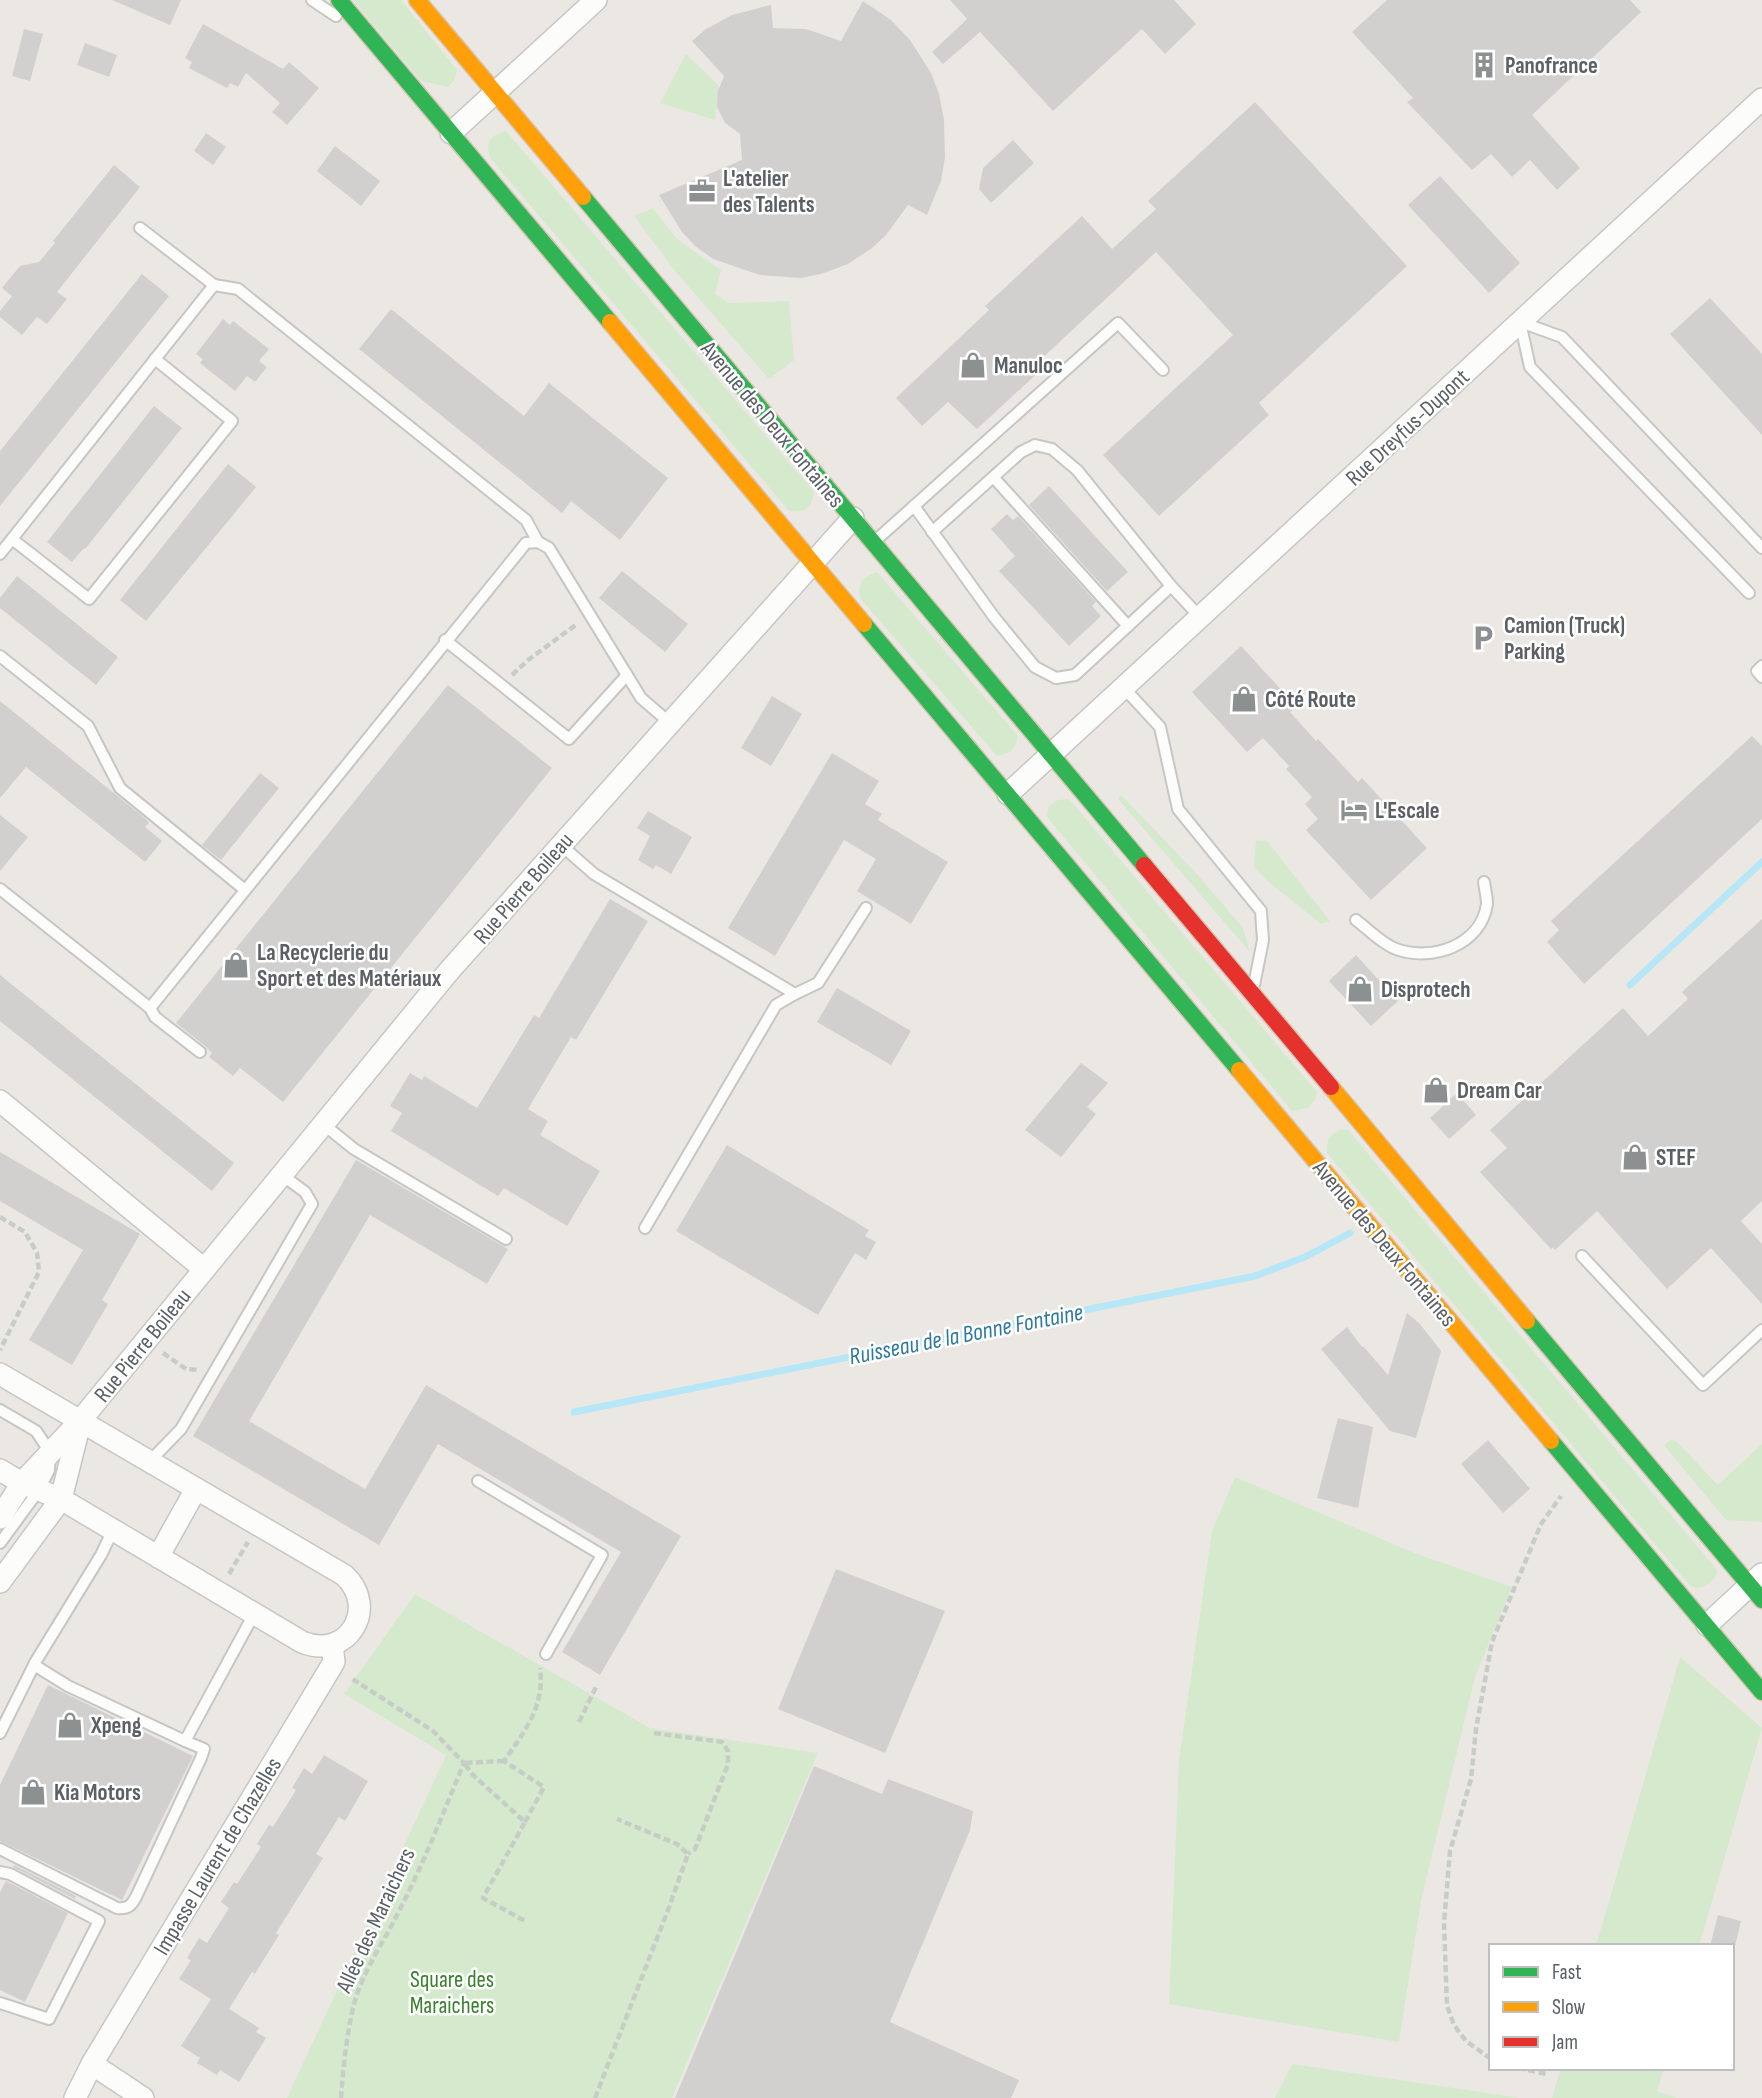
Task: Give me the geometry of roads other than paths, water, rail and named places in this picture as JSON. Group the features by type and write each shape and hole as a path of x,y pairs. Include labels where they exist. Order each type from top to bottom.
{"main road":[{"name":"Avenue des Deux Fontaines","path":"339,0 1762,1692"},
{"name":"Avenue des Deux Fontaines","path":"417,0 1252,994 1758,1586"}],"street":[{"path":"451,133 596,0"},
{"name":"Rue Dreyfus-Dupont","path":"1051,755 1762,99"},
{"name":"Rue Pierre Boileau","path":"0,1518 31,1487 50,1452 80,1421 449,971 853,518"},
{"path":"1009,794 1051,755"},
{"name":"Rue Pierre Boileau","path":"0,1101 204,1269"},
{"path":"0,1374 344,1575 354,1587 360,1609 356,1626 345,1638 332,1645 317,1647 302,1642 61,1499 0,1470"},
{"name":"Rue Pierre Boileau","path":"0,1582 61,1499 80,1421"},
{"path":"158,1557 196,1489"},
{"path":"1707,1625 1758,1586"},
{"name":"Impasse Laurent de Chazelles","path":"75,2098 92,2064 334,1662 332,1645"},
{"path":"92,2064 143,2098"}],"lane":[{"path":"312,0 371,38"},
{"path":"140,228 214,285 238,289 526,520 538,542 549,548 641,698 670,723"},
{"path":"0,554 214,285"},
{"path":"1520,322 1562,337 1762,548"},
{"path":"1520,322 1530,367 1749,593"},
{"path":"873,543 1118,323 1163,370"},
{"path":"12,539 89,599 232,421 155,359"},
{"path":"932,532 1021,452 1035,445 1052,449 1077,470 1171,586 1200,617"},
{"path":"994,478 1128,626"},
{"path":"914,506 986,607 1035,667 1056,678 1075,675 1171,586"},
{"path":"150,1008 517,551 526,543 538,542"},
{"path":"445,640 569,739 627,675"},
{"path":"0,656 88,726 120,788 245,890"},
{"path":"1762,666 1757,671 1762,677"},
{"path":"1124,688 1160,727 1178,809 1261,911 1264,940 1252,994"},
{"path":"561,845 594,874 795,994"},
{"path":"1356,920 1394,948 1418,953 1443,952 1465,941 1480,924 1487,903 1484,882"},
{"path":"0,889 150,1008 155,1017 200,1052"},
{"path":"645,1228 776,1005 818,983 866,908"},
{"path":"323,1124 354,1149 506,1239"},
{"path":"149,1462 181,1429 312,1204 305,1192 282,1175"},
{"path":"1582,1256 1703,1385 1762,1330"},
{"path":"0,1410 36,1431 50,1452"},
{"path":"478,1482 602,1555 546,1654"},
{"name":"Rue Pierre Boileau","path":"0,1542 31,1487"},
{"path":"0,1733 34,1665 101,1555 113,1530"},
{"path":"185,1741 254,1614"},
{"path":"0,1849 117,1908 125,1909 132,1905 136,1897 204,1749 68,1686 34,1665"},
{"path":"0,1872 10,1874 99,1921 49,2019 0,2003"}],"waterway":[{"name":"Ruisseau de la Bonne Fontaine","path":"1630,985 1762,862"},
{"name":"Ruisseau de la Bonne Fontaine","path":"574,1412 1255,1276 1305,1257 1350,1233"}],"place":[{"name":"Panofrance","path":"1484,65"},
{"name":"L'atelier des Talents","path":"702,191"},
{"name":"Manuloc","path":"973,365"},
{"name":"Camion (Truck) Parking","path":"1483,638"},
{"name":"Côté Route","path":"1244,699"},
{"name":"L'Escale","path":"1354,810"},
{"name":"La Recyclerie du Sport et des Matériaux","path":"236,965"},
{"name":"Disprotech","path":"1360,989"},
{"name":"Dream Car","path":"1436,1090"},
{"name":"STEF","path":"1635,1157"},
{"name":"Xpeng","path":"70,1725"},
{"name":"Kia Motors","path":"33,1792"}],"park label":[{"name":"Square des Maraichers","path":"452,1992"}]}
